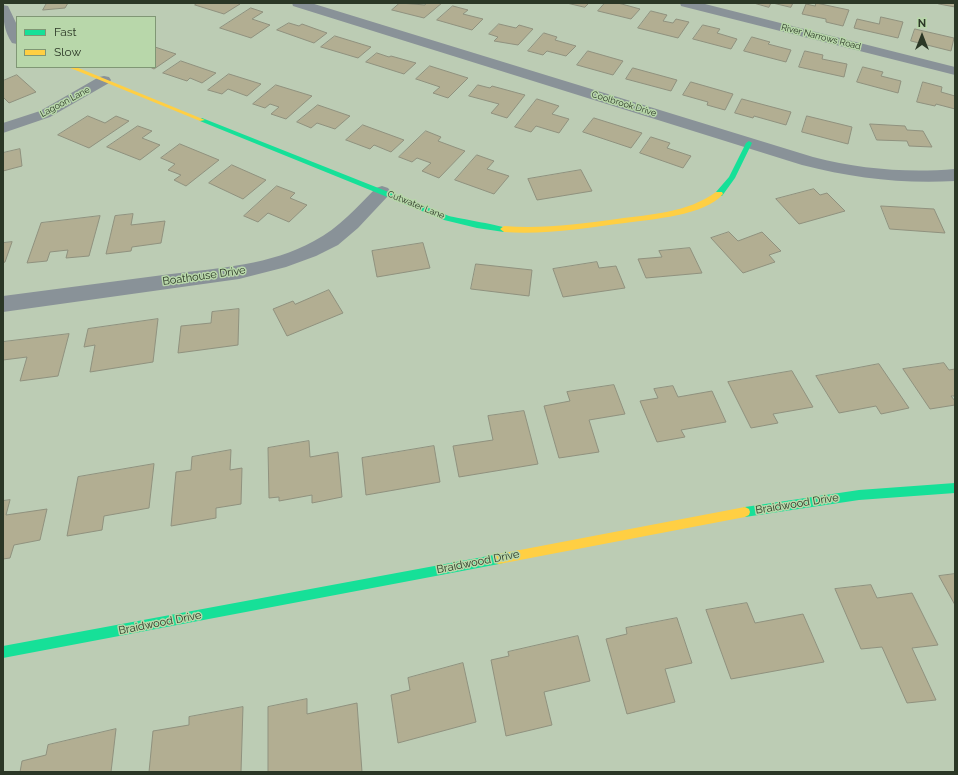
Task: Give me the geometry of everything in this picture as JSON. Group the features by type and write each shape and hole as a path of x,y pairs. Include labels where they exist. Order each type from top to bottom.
{"street":[{"name":"Coolbrook Drive","path":"298,3 828,167 868,174 908,177 955,175"},
{"name":"River Narrows Road","path":"686,3 955,71"},
{"path":"3,9 16,38"},
{"name":"Cutwater Lane","path":"74,68 447,218 470,224 526,230 557,230 661,215 701,205 717,196 725,187 749,143"},
{"name":"Lagoon Lane","path":"3,128 45,114 67,103 104,80"},
{"name":"Boathouse Drive","path":"3,304 239,272 272,264 301,254 330,240 350,224 382,192"},
{"name":"Braidwood Drive","path":"3,652 746,512 858,495 955,488"}],"building":[{"path":"47,3 68,3 65,8 43,10"},
{"path":"198,3 240,4 224,14 195,5"},
{"path":"400,3 425,5 426,3 442,3 424,18 392,10"},
{"path":"567,3 589,3 585,7"},
{"path":"605,3 618,3 640,9 631,19 598,11"},
{"path":"754,3 771,3 769,7"},
{"path":"773,3 793,3 791,7"},
{"path":"816,3 849,10 843,26 826,22 826,19 802,14 806,4 815,6"},
{"path":"955,3 955,7 939,4"},
{"path":"453,6 468,10 463,14 483,19 472,30 437,20"},
{"path":"251,8 263,12 252,19 270,25 251,38 220,28"},
{"path":"651,11 667,15 663,21 673,23 676,19 689,22 678,38 638,28"},
{"path":"881,17 903,22 898,38 854,28 857,19 879,24"},
{"path":"289,23 299,26 302,24 327,33 314,43 277,30"},
{"path":"499,24 516,28 519,25 533,29 518,45 494,41 498,37 489,34"},
{"path":"703,25 720,29 717,33 737,39 731,49 693,39"},
{"path":"915,29 954,38 951,51 911,41"},
{"path":"544,33 557,37 555,40 576,46 566,56 547,51 543,55 528,51"},
{"path":"335,36 371,47 358,58 321,47"},
{"path":"752,37 770,42 768,44 791,50 786,62 744,51"},
{"path":"156,47 176,54 156,68"},
{"path":"588,51 623,61 613,75 577,65"},
{"path":"805,51 823,55 822,59 847,64 844,77 799,67"},
{"path":"377,53 416,63 404,74 366,62"},
{"path":"181,61 216,73 202,83 190,78 187,81 163,73"},
{"path":"430,66 468,78 448,98 433,93 440,87 416,79"},
{"path":"863,67 883,72 881,76 901,81 898,93 857,82"},
{"path":"633,68 677,80 671,91 626,79"},
{"path":"229,74 261,84 247,96 228,89 222,94 208,90"},
{"path":"17,75 36,92 9,103 3,97 3,81"},
{"path":"691,82 733,94 725,110 707,105 708,102 683,95"},
{"path":"923,82 942,87 941,92 955,96 955,109 936,104 935,106 917,102"},
{"path":"276,85 312,96 286,119 271,114 279,107 270,104 265,108 253,104"},
{"path":"478,85 490,88 492,86 525,95 507,118 491,113 499,104 469,96"},
{"path":"537,99 559,106 552,114 569,119 559,133 536,126 531,132 515,127"},
{"path":"742,99 791,112 786,125 754,116 753,118 735,113"},
{"path":"318,105 350,116 335,129 317,123 311,128 297,122"},
{"path":"88,116 105,123 116,116 129,121 89,148 58,135"},
{"path":"807,116 852,127 848,144 802,132"},
{"path":"594,118 642,133 631,148 583,132"},
{"path":"870,124 905,126 907,130 923,131 932,147 909,146 907,141 877,140"},
{"path":"363,125 404,140 391,152 374,145 370,149 346,140"},
{"path":"138,126 152,131 142,138 160,145 140,160 107,147"},
{"path":"426,131 441,137 438,141 465,151 439,178 422,171 431,163 417,158 412,162 399,157"},
{"path":"651,137 670,143 667,148 691,156 683,168 640,153"},
{"path":"180,144 219,160 186,186 174,180 181,175 168,170 175,164 161,158"},
{"path":"20,149 22,166 3,171 3,153"},
{"path":"477,155 494,161 487,169 509,176 494,194 455,180"},
{"path":"232,165 266,180 243,199 209,183"},
{"path":"581,170 592,191 537,200 528,179"},
{"path":"277,186 295,193 290,198 307,205 289,222 268,213 258,222 244,216"},
{"path":"814,189 820,195 827,193 845,211 799,224 776,199"},
{"path":"881,206 934,209 945,233 890,229"},
{"path":"133,214 131,225 165,221 161,243 132,247 131,251 106,254 115,216"},
{"path":"100,216 89,256 66,258 68,250 50,252 47,261 27,263 41,223"},
{"path":"729,232 738,241 762,232 781,251 769,255 775,262 743,273 711,238"},
{"path":"12,242 5,262 3,263 3,243"},
{"path":"423,243 430,268 377,277 372,251"},
{"path":"690,248 702,273 646,278 638,259 662,257 659,251"},
{"path":"597,262 599,268 616,266 625,288 563,297 553,269"},
{"path":"476,264 532,270 529,296 471,289"},
{"path":"329,290 343,313 287,336 273,309 293,301 295,304"},
{"path":"239,309 238,345 178,353 181,326 211,323 212,312"},
{"path":"158,319 153,362 90,372 95,345 84,347 88,329"},
{"path":"69,334 58,376 20,381 27,357 3,360 3,342"},
{"path":"944,363 949,370 955,369 955,396 951,396 955,401 955,405 930,409 903,369"},
{"path":"879,364 909,408 881,414 876,406 839,413 816,376"},
{"path":"792,371 813,407 773,414 778,423 751,428 728,382"},
{"path":"614,385 625,414 589,420 599,452 559,458 544,406 570,401 567,392"},
{"path":"673,386 678,397 712,391 726,422 681,430 685,437 657,442 640,401 658,398 654,389"},
{"path":"524,411 538,464 459,477 453,446 493,440 488,416"},
{"path":"309,441 310,457 338,452 342,497 312,503 312,495 279,501 279,497 269,498 268,448"},
{"path":"434,446 440,482 366,495 362,458"},
{"path":"231,450 230,470 242,468 241,504 216,508 216,518 171,526 176,472 191,470 192,457"},
{"path":"154,464 149,508 104,516 102,530 67,536 78,477"},
{"path":"10,500 6,515 47,509 40,540 14,545 10,558 3,559 3,501"},
{"path":"955,574 955,605 939,576"},
{"path":"871,585 877,598 912,593 938,645 912,648 936,700 907,703 882,647 861,649 835,589"},
{"path":"747,603 755,623 803,614 824,662 731,679 706,610"},
{"path":"677,618 692,663 665,669 675,702 627,714 606,639 627,634 626,628"},
{"path":"578,636 590,681 544,692 552,725 506,736 491,660 509,656 508,652"},
{"path":"463,663 476,722 398,743 391,695 410,690 408,678"},
{"path":"307,699 307,714 357,703 362,772 268,772 268,707"},
{"path":"243,707 241,772 149,772 153,731 189,725 189,717"},
{"path":"116,729 111,772 20,772 22,761 46,755 48,745"}],"traffic: fast":[{"path":"202,120 447,218 504,229"},
{"path":"719,194 732,178 749,143"},
{"path":"745,512 859,495 955,488"},
{"path":"3,652 499,559"}],"traffic: slow":[{"path":"73,68 202,120"},
{"path":"504,229 559,229 654,217 696,207 719,194"},
{"path":"499,559 745,512"}]}
